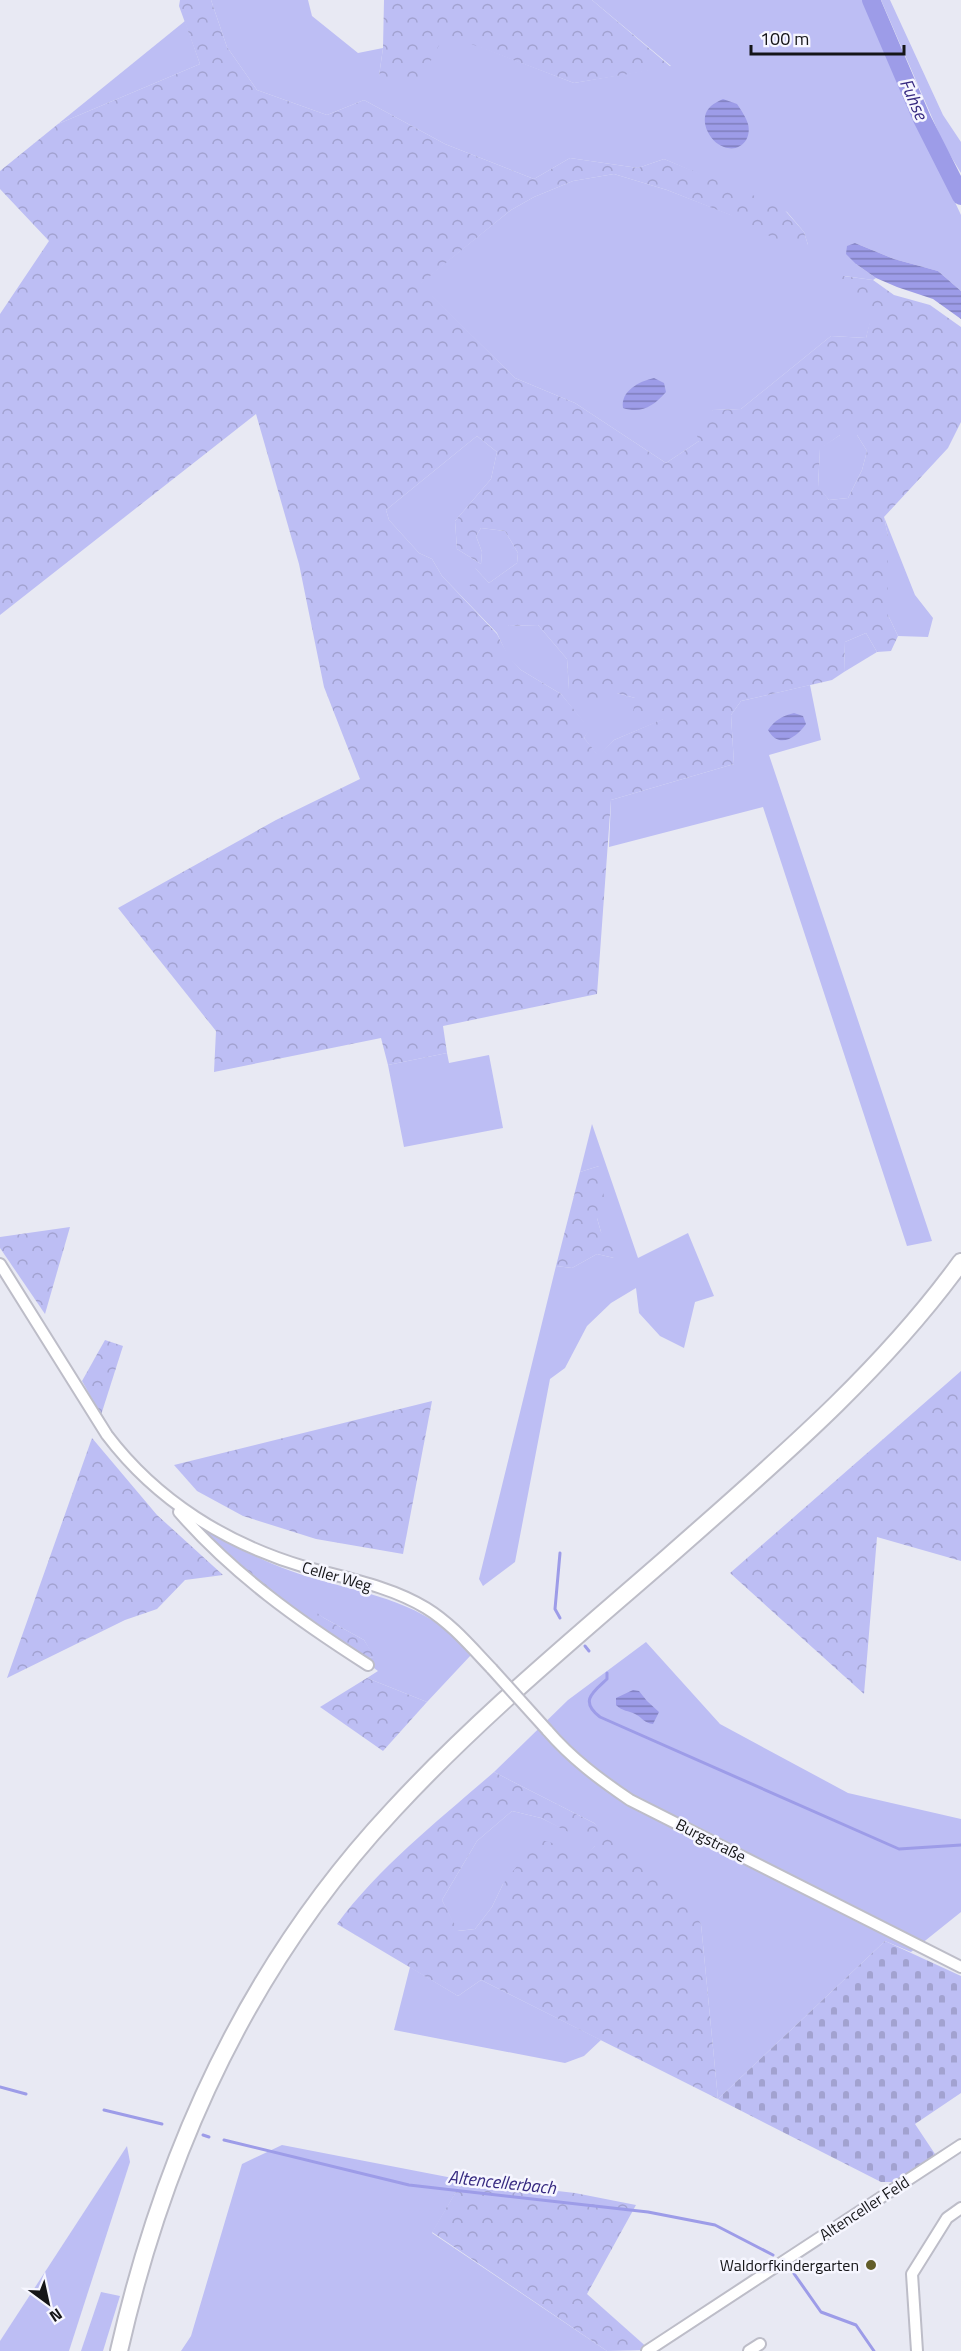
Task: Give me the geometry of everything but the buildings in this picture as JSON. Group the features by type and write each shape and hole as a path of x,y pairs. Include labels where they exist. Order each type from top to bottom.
{"highway":[{"path":"119,2351 138,2274 171,2174 199,2104 228,2043 282,1951 353,1855 418,1783 496,1707 740,1493 844,1398 917,1318 961,1262"},
{"path":"108,2351 123,2290 138,2274"},
{"path":"125,2351 126,2322"}],"street":[{"name":"Celler Weg","path":"0,1264 107,1435 127,1462 169,1500 212,1548 262,1593 321,1636 368,1665"},
{"name":"Celler Weg","path":"169,1500 220,1530 290,1562 407,1598 446,1622 492,1670"},
{"name":"Burgstraße","path":"492,1670 563,1748 597,1777 630,1800 961,1967"},
{"name":"Altenceller Feld","path":"647,2351 961,2145"},
{"path":"917,2351 912,2274 947,2218 961,2208"},
{"path":"749,2351 760,2344"}],"green space":[{"path":"180,0 211,0 227,47 257,90 327,115 364,100 445,144 534,179 570,158 638,168 664,159 782,207 804,232 808,245 798,251 730,215 667,190 614,174 573,181 534,197 511,210 420,284 515,378 575,403 666,463 699,441 693,425 713,410 741,409 831,336 866,338 872,312 839,284 843,276 873,280 894,295 930,305 961,327 961,422 948,448 884,517 888,536 888,615 898,636 891,651 877,652 866,633 845,642 844,672 832,680 741,701 731,715 734,764 611,800 597,994 443,1026 447,1053 388,1065 381,1038 214,1072 216,1031 118,908 276,820 360,779 324,687 299,564 256,414 0,615 0,314 49,241 0,189 0,171 58,124 200,64 179,6","holes":["840,435 857,435 867,451 862,470 848,498 829,500 818,486 820,449","477,436 497,452 491,479 455,521 457,549 481,564 482,552 476,536 481,528 505,531 518,553 517,563 489,583 475,568 460,567 482,609 509,626 538,625 567,659 569,689 586,711 617,693 635,698 633,713 663,719 614,740 598,755 584,738 590,729 561,694 521,670 509,657 497,634 442,576 432,559 419,553 389,520 386,510"]},
{"path":"211,0 308,0 312,16 358,53 383,48 379,76 445,33 574,83 671,66 592,0 867,0 894,72 961,215 961,291 938,271 894,259 855,243 856,264 876,278 873,280 844,276 873,312 866,338 831,336 741,409 713,410 699,441 666,463 575,403 515,378 419,284 511,210 534,197 573,181 614,174 667,190 808,245 804,232 787,212 664,159 638,168 570,158 534,179 445,144 364,100 327,115 257,90 227,47"},
{"path":"384,0 592,0 671,67 574,83 445,34 417,87 379,76 383,48"},
{"path":"881,0 890,0 943,115 961,142 961,173 944,145"},
{"path":"185,21 200,64 58,124"},
{"path":"840,435 857,435 867,451 862,470 848,498 829,500 818,487 820,448"},
{"path":"477,436 497,452 491,479 455,521 457,549 481,564 482,552 476,536 481,528 505,531 518,553 517,563 489,583 475,568 509,626 538,625 567,659 569,689 617,693 635,698 664,719 614,740 598,756 584,738 589,729 561,694 521,670 508,657 497,633 442,576 432,559 419,553 389,520 386,510"},
{"path":"884,517 915,595 933,618 928,637 898,636 888,615 888,536"},
{"path":"866,633 877,652 844,672 845,642"},
{"path":"810,685 821,740 769,755 932,1241 907,1246 763,807 609,847 611,800 734,764 731,715 741,701"},
{"path":"447,1053 449,1063 489,1055 503,1128 404,1147 388,1065"},
{"path":"592,1124 638,1258 688,1233 714,1296 695,1302 684,1348 660,1336 639,1313 636,1288 611,1303 587,1326 565,1368 550,1379 515,1562 483,1586 479,1579 556,1266 572,1268 597,1254 614,1258 597,1218 599,1166 580,1172"},
{"path":"599,1166 606,1209 597,1218 601,1232 616,1241 614,1258 597,1254 572,1268 556,1266 580,1172"},
{"path":"70,1227 45,1314 0,1248 0,1237"},
{"path":"105,1340 123,1346 101,1415 82,1381"},
{"path":"961,1371 961,1561 877,1537 864,1694 730,1573"},
{"path":"432,1401 403,1554 316,1539 243,1516 197,1491 174,1465"},
{"path":"92,1438 157,1515 223,1575 185,1580 157,1609 125,1620 7,1678"},
{"path":"192,1522 265,1561 406,1606 441,1626 471,1655 427,1702 367,1678 378,1671 362,1659 374,1657 364,1640 324,1618 236,1562"},
{"path":"234,1561 258,1570 324,1618 364,1640 375,1657 362,1659 321,1633"},
{"path":"646,1642 720,1724 848,1793 961,1819 961,1912 911,1952 885,1941 718,2099 701,1924 594,1823 494,1772 568,1700"},
{"path":"367,1678 427,1702 383,1751 320,1707"},
{"path":"494,1772 594,1823 680,1892 701,1924 718,2099 481,1980 458,1996 337,1924 372,1882","holes":["512,1811 541,1818 595,1846 588,1853 538,1839 503,1884 492,1907 475,1929 458,1931 442,1900 477,1841"]},
{"path":"512,1811 541,1818 596,1845 589,1853 503,1884 492,1907 475,1929 457,1931 442,1900 477,1841"},
{"path":"885,1941 961,1976 961,2093 915,2124 937,2157 899,2182 881,2182 718,2099"},
{"path":"410,1967 458,1996 481,1980 601,2040 584,2056 565,2063 394,2030"},
{"path":"282,2145 463,2180 432,2233 607,2351 181,2351 191,2336 242,2164"},
{"path":"127,2146 130,2162 69,2351 0,2351 0,2341"},
{"path":"463,2180 575,2193 636,2205 587,2294 650,2350 607,2351 432,2232"},
{"path":"101,2292 120,2296 103,2351 81,2351"}],"shaded area":[{"path":"723,99 737,104 748,124 748,135 744,143 735,148 724,147 714,140 705,123 707,111"},
{"path":"855,243 894,259 938,271 961,291 961,319 933,299 876,278 856,264 846,254 847,246"},
{"path":"654,378 664,383 666,392 661,397 652,405 641,409 623,408 625,397 632,388"},
{"path":"794,713 803,716 806,724 802,729 788,739 782,740 772,736 768,730 773,724 782,717"},
{"path":"633,1690 639,1691 659,1712 653,1724 616,1705 616,1698"}],"waterway":[{"name":"Fuhse","path":"871,0 922,119 961,196"},
{"path":"560,1553 555,1609 560,1618"},
{"path":"585,1646 589,1651"},
{"path":"607,1673 607,1679 593,1693 589,1701 590,1706 600,1717 899,1849 961,1845"},
{"name":"Altencellerbach","path":"0,2087 26,2094"},
{"name":"Altencellerbach","path":"104,2110 162,2124"},
{"name":"Altencellerbach","path":"203,2135 209,2137"},
{"name":"Altencellerbach","path":"224,2140 409,2185 648,2212 715,2225 773,2255"},
{"name":"Altencellerbach","path":"790,2268 821,2312 856,2325 874,2351"}],"place":[{"name":"Waldorfkindergarten","path":"871,2265"}]}
